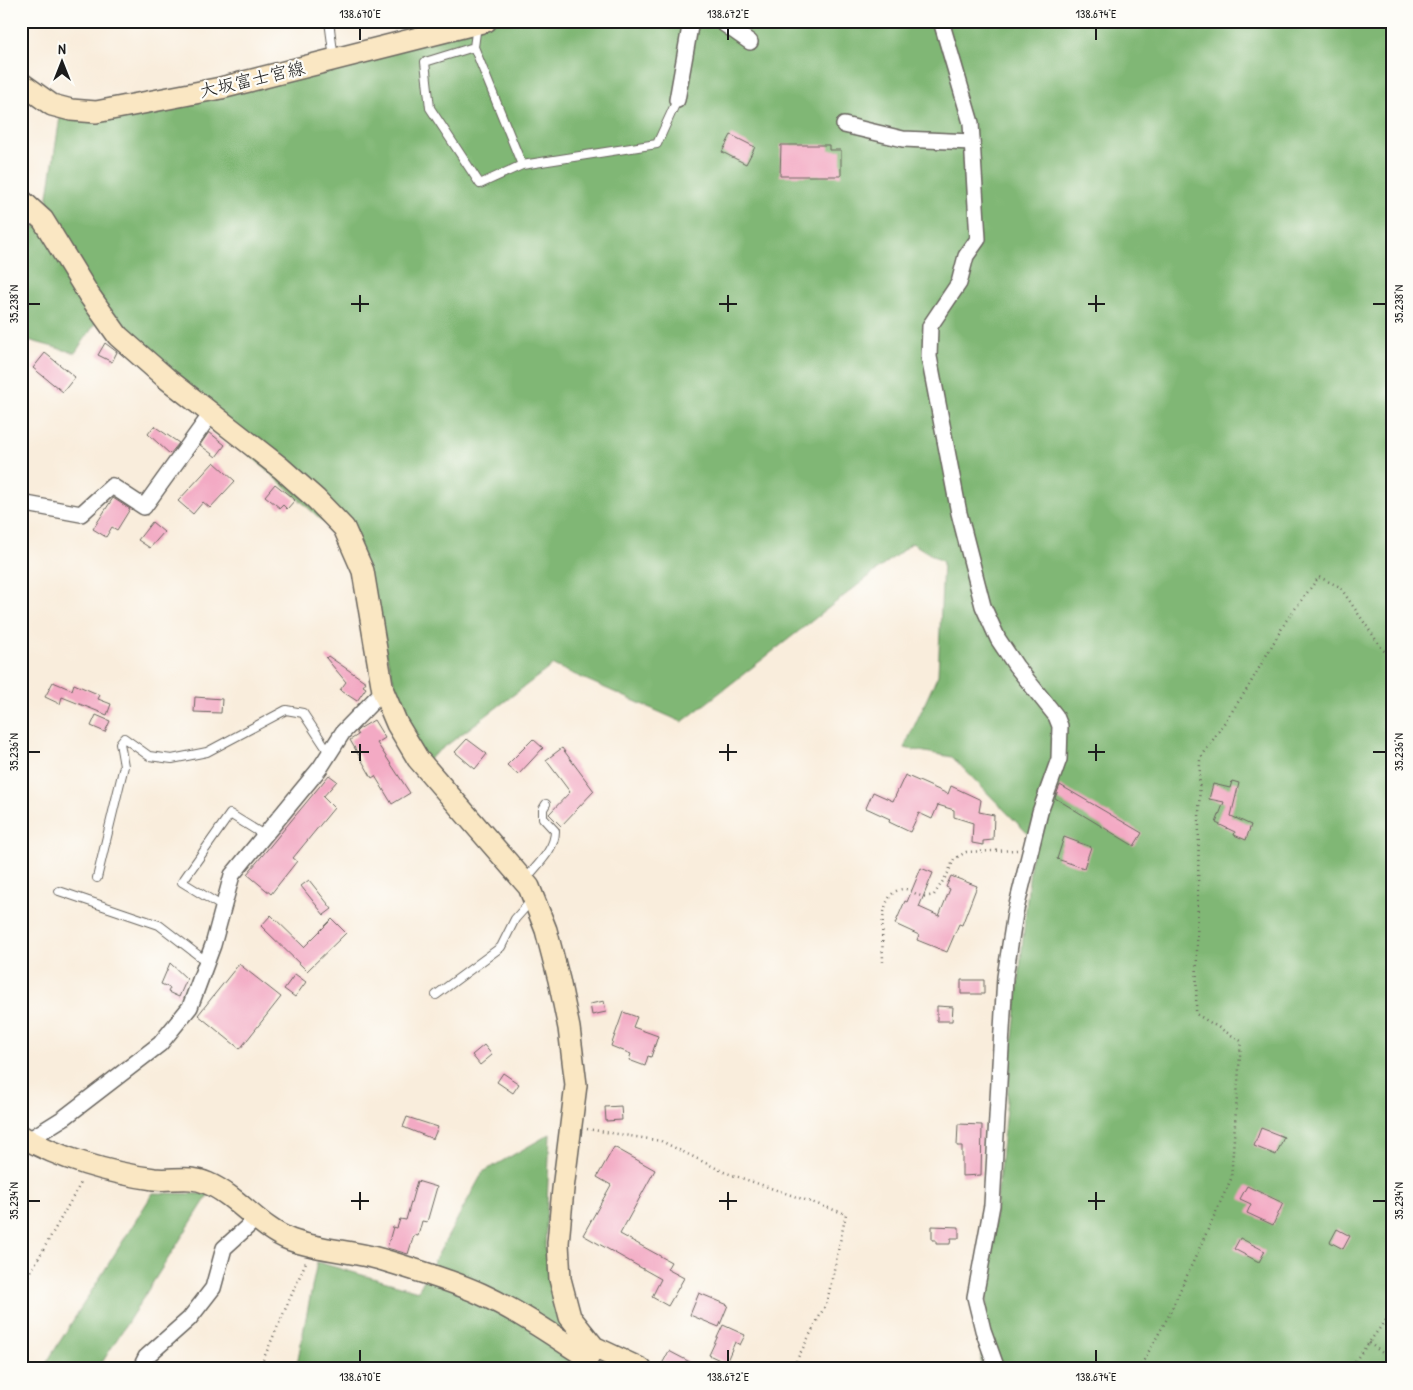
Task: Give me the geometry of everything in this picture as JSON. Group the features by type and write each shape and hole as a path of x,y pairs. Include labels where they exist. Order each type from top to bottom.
{"street":[{"path":"677,99 691,21"},
{"path":"720,21 750,42"},
{"path":"941,21 971,123 978,239 966,256 959,282 930,326 929,357 956,485 959,513 983,606 998,639 1016,666 1056,716 1060,726 1059,759 1040,812 1015,913 1005,977 992,1205 975,1297 982,1330 997,1369"},
{"name":"大坂富士宮線","path":"21,83 52,105 71,110 96,112 221,88 482,22"},
{"path":"844,126 903,139 972,142"},
{"path":"28,206 42,220 89,295 118,336 211,414 288,474 344,528 363,571 383,691 397,724 418,759 529,890 546,930 569,1028 576,1085 558,1243 560,1279 570,1317 594,1347 642,1369"},
{"path":"21,503 81,514 112,486 144,507 211,414"},
{"path":"24,1140 65,1118 160,1044 190,1007 207,962 232,875 320,768 343,732 383,691"},
{"path":"24,1140 92,1165 156,1179 188,1178 206,1182 240,1203 256,1219 291,1240 380,1259 480,1293 542,1328 588,1358 594,1347"},
{"path":"140,1369 146,1357 189,1318 207,1296 213,1288 224,1248 256,1219"}],"lane":[{"path":"329,21 334,59"},
{"path":"482,22 474,47 522,165"},
{"path":"474,47 424,62 430,108 480,184 522,165 656,144 677,99"},
{"path":"21,231 28,206"},
{"path":"97,878 124,766 120,743 124,738 149,756 172,759 206,752 286,710 303,713 330,754"},
{"path":"436,994 501,947 554,840 554,831 544,818 543,809 546,804"},
{"path":"223,908 182,882 230,814 264,835"},
{"path":"60,891 159,925 207,962"}],"path":[{"path":"1139,1369 1168,1317 1230,1179 1241,1041 1196,1014 1200,759 1247,689 1286,621 1320,577 1340,587 1383,650 1392,657"},
{"path":"883,962 882,924 886,901 898,890 907,889 921,896 934,895 954,860 966,852 1031,850"},
{"path":"570,1126 661,1141 724,1172 846,1214 827,1302 792,1369"},
{"path":"21,1289 92,1165"},
{"path":"259,1369 313,1245"},
{"path":"1349,1369 1392,1312"},
{"path":"1369,1342 1392,1360"}],"green space":[{"path":"411,21 1392,21 1392,1369 980,1369 1033,839 952,757 904,748 938,675 943,562 912,543 682,722 553,665 422,764 402,711 358,553 160,373 102,314 75,353 21,338 21,247 46,209 60,117 417,38"},
{"path":"550,1134 545,1249 570,1348 588,1369 296,1369 317,1262 418,1291 483,1172"},
{"path":"153,1193 209,1194 98,1369 46,1369 47,1362"}],"building":[{"path":"731,135 755,147 746,164 722,152"},
{"path":"781,145 829,145 829,150 841,150 841,176 780,176"},
{"path":"105,343 117,352 112,362 98,355"},
{"path":"45,353 75,377 63,392 33,368"},
{"path":"154,426 179,443 170,454 148,434"},
{"path":"209,432 225,445 216,457 200,445"},
{"path":"214,462 235,481 210,508 203,502 193,514 178,501"},
{"path":"275,484 295,500 287,509 283,505 280,508 265,496"},
{"path":"113,498 130,509 117,530 112,527 106,537 93,529"},
{"path":"152,522 164,532 150,548 138,540"},
{"path":"328,656 366,682 363,686 366,688 357,701 340,690 346,682 326,658"},
{"path":"53,682 72,690 74,684 100,695 98,699 111,704 107,715 62,697 60,704 45,697"},
{"path":"195,697 222,699 221,713 194,712"},
{"path":"96,715 110,721 105,732 91,726"},
{"path":"374,720 385,738 377,743 410,793 392,804 375,776 372,778 350,740 358,735 356,732 359,729"},
{"path":"467,739 487,754 475,769 455,752"},
{"path":"533,739 543,748 518,775 507,765"},
{"path":"562,748 594,791 561,826 549,814 570,792 546,760"},
{"path":"329,775 337,781 323,797 334,808 293,858 297,861 271,894 247,874"},
{"path":"905,775 948,794 951,786 981,800 979,812 994,815 993,840 983,841 983,845 972,843 973,823 954,817 954,810 938,805 932,819 919,813 910,832 889,822 890,819 866,808 873,792 893,801"},
{"path":"1232,781 1239,783 1231,816 1251,825 1246,840 1234,835 1235,832 1216,823 1224,802 1209,799 1213,784 1230,788"},
{"path":"1060,785 1142,833 1134,846 1055,798"},
{"path":"1064,837 1091,847 1084,868 1057,859"},
{"path":"921,868 933,873 919,907 939,916 950,889 946,887 951,876 977,886 962,925 959,924 947,952 917,940 919,935 895,924 905,901 907,902"},
{"path":"309,880 332,909 324,915 301,886"},
{"path":"271,915 304,947 332,919 346,933 307,971 261,926"},
{"path":"170,963 187,979 179,997 168,992 170,988 161,984"},
{"path":"239,964 281,997 240,1049 198,1015"},
{"path":"295,974 306,982 295,997 284,989"},
{"path":"961,980 984,980 984,994 961,994"},
{"path":"604,1001 606,1012 592,1015 590,1004"},
{"path":"937,1006 953,1007 952,1021 937,1021"},
{"path":"623,1012 637,1017 633,1027 658,1036 651,1057 648,1056 645,1066 629,1060 631,1054 611,1046"},
{"path":"484,1045 492,1055 480,1065 472,1055"},
{"path":"503,1073 519,1084 513,1093 497,1082"},
{"path":"621,1106 622,1120 606,1121 605,1107"},
{"path":"407,1117 438,1127 433,1139 403,1127"},
{"path":"958,1124 982,1125 981,1175 962,1176 962,1146 957,1146"},
{"path":"1261,1128 1284,1137 1276,1155 1254,1146"},
{"path":"614,1147 655,1170 620,1234 671,1262 667,1269 684,1278 668,1306 652,1297 661,1279 583,1235 611,1185 597,1177"},
{"path":"417,1181 437,1187 427,1222 422,1221 418,1236 414,1235 408,1254 387,1248 393,1227 397,1228 400,1219 406,1220"},
{"path":"1247,1186 1283,1203 1273,1225 1247,1213 1251,1204 1240,1199"},
{"path":"932,1226 959,1227 959,1238 951,1238 950,1244 936,1244 936,1240 932,1240"},
{"path":"1337,1229 1350,1236 1343,1249 1330,1242"},
{"path":"1240,1238 1265,1251 1259,1262 1234,1249"},
{"path":"699,1293 728,1305 719,1327 690,1315"},
{"path":"723,1325 745,1335 740,1345 735,1342 726,1363 709,1355"},
{"path":"669,1351 703,1369 671,1369 662,1364"}]}
